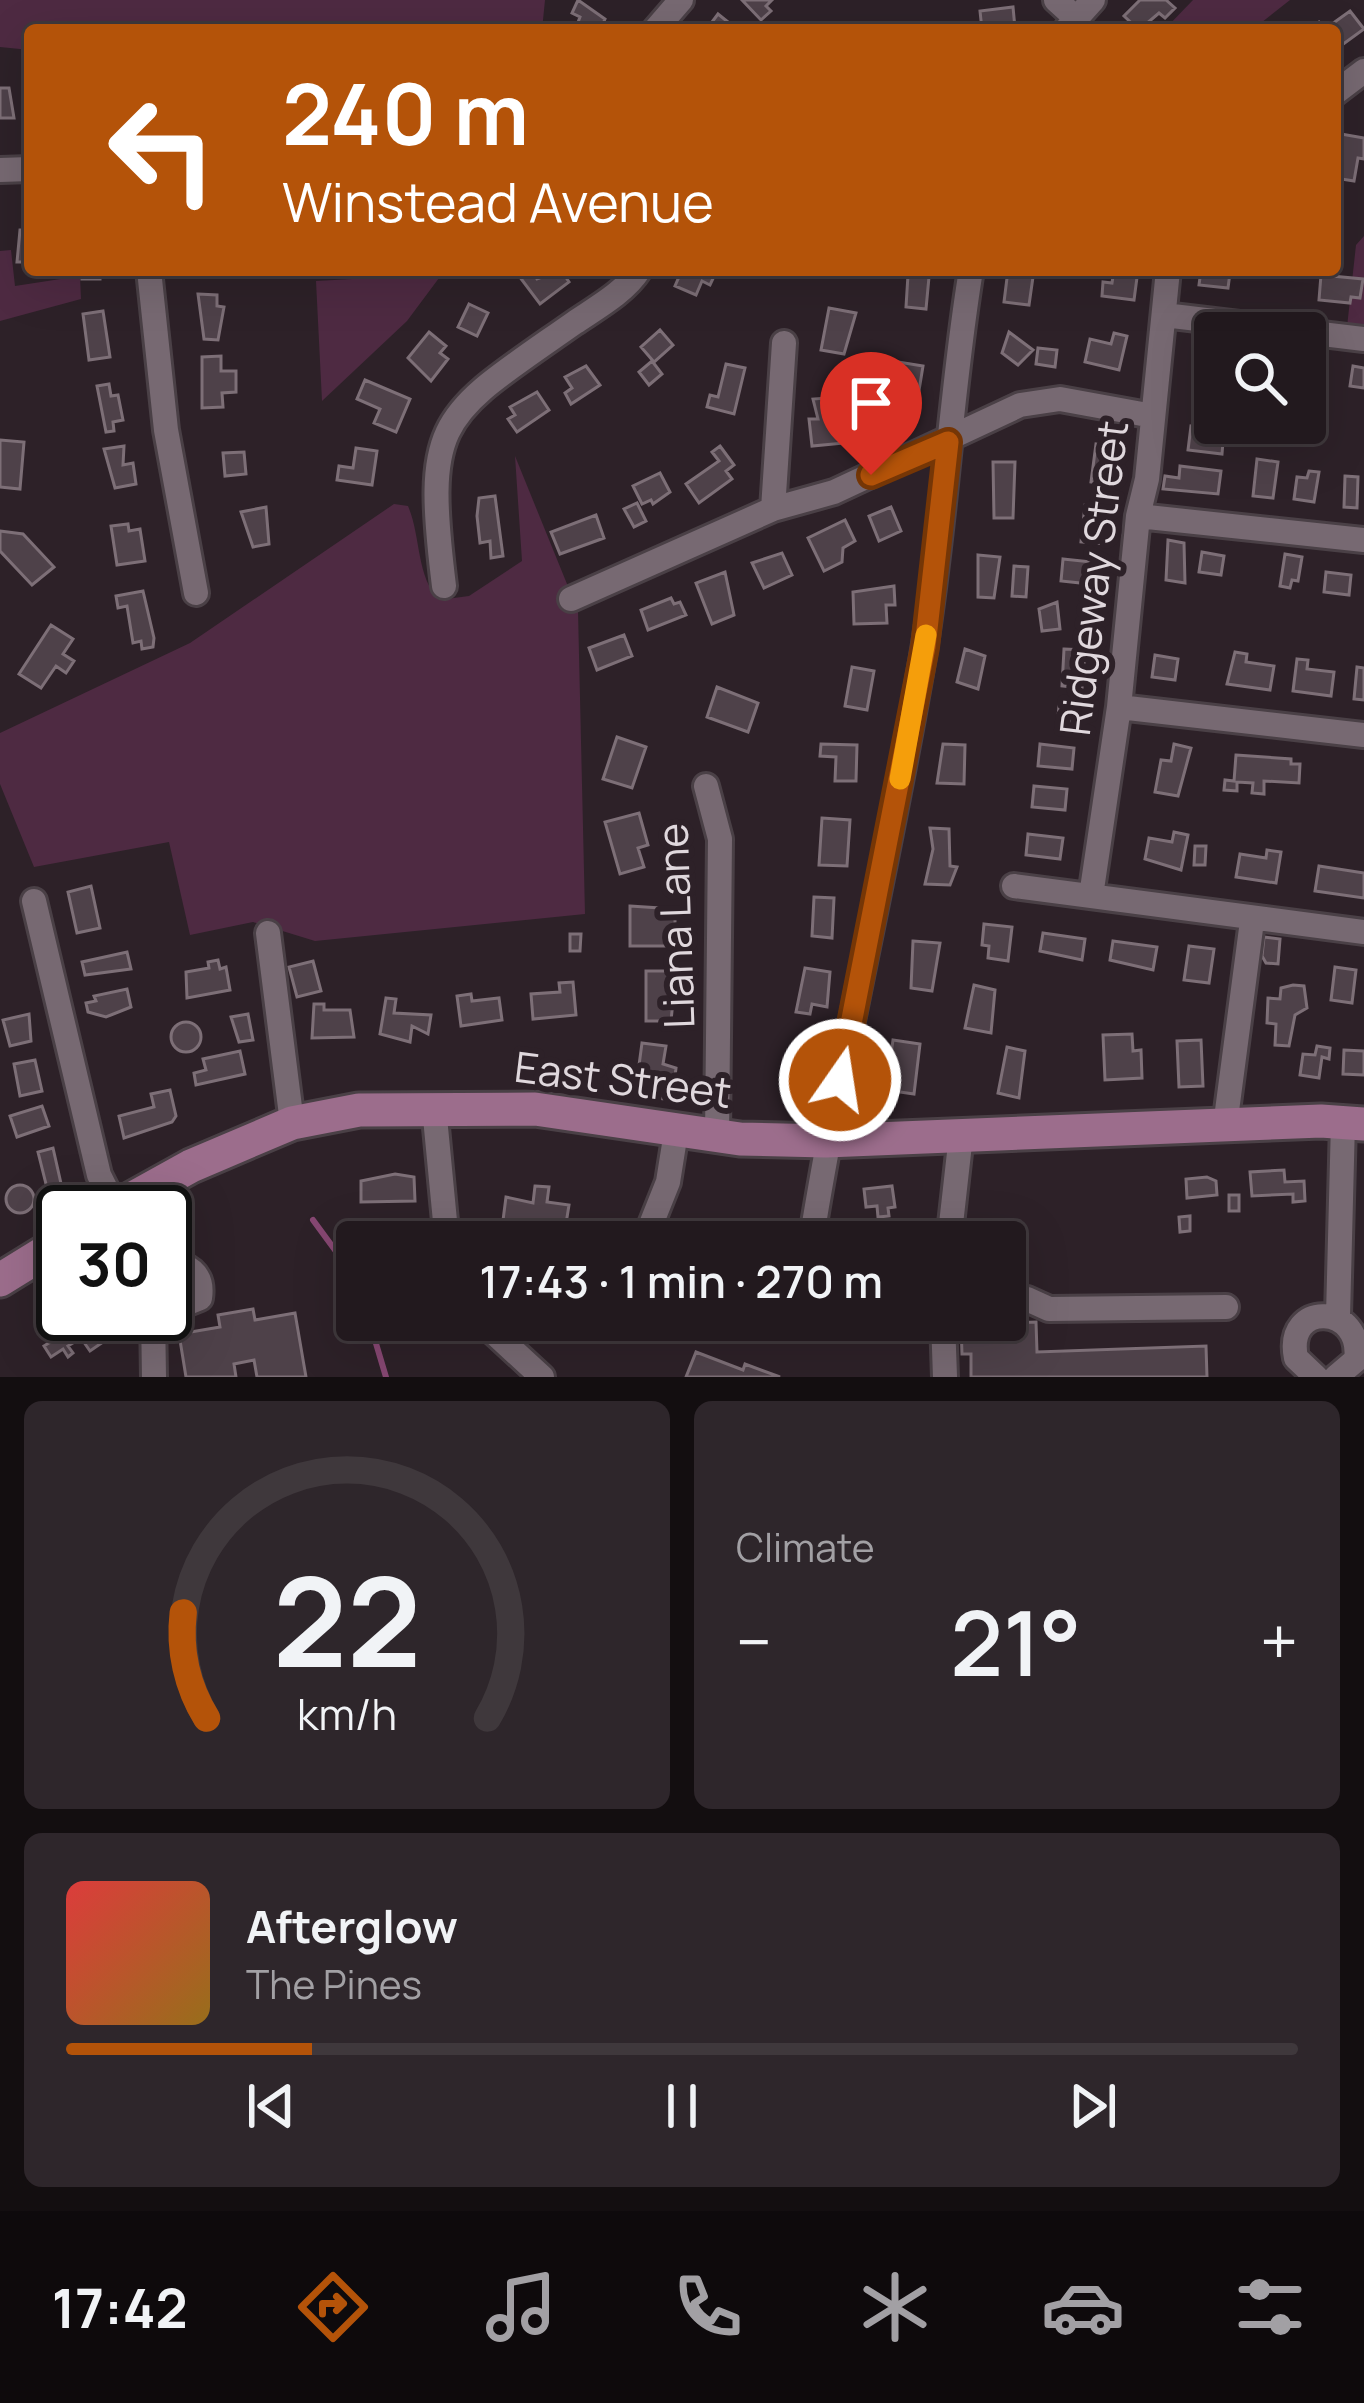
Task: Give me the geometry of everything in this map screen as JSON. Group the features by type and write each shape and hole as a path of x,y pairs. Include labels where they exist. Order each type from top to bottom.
{"main road":[{"name":"East Street","path":"169,1185 292,1123 359,1110 536,1109 717,1137 826,1142 1354,1123"},
{"path":"0,1280 36,1258"}],"street":[{"path":"660,24 681,0"},
{"path":"1056,0 1079,16"},
{"path":"150,276 166,430 196,593"},
{"path":"444,586 433,495 451,419 481,389 597,307 632,276"},
{"path":"815,1221 826,1142 925,647 970,276"},
{"name":"Ridgeway Street","path":"1091,896 1119,707 1138,516 1148,479 1167,276"},
{"path":"1164,315 1364,339"},
{"path":"773,509 784,343"},
{"path":"571,599 773,509 834,492 1021,406 1060,399 1153,416"},
{"path":"1138,516 1364,540"},
{"path":"1119,707 1364,735"},
{"name":"Liana Lane","path":"706,786 720,839 717,1137"},
{"path":"1015,886 1252,921 1364,932"},
{"path":"34,902 99,1175 107,1185"},
{"path":"1225,1126 1252,921"},
{"path":"268,933 292,1123"},
{"path":"434,1107 445,1221"},
{"path":"1338,1316 1354,1123"},
{"path":"652,1221 668,1182 676,1132"},
{"path":"951,1221 961,1135"},
{"path":"192,1271 202,1284 200,1298 192,1301"},
{"path":"1026,1299 1048,1309 1226,1307"},
{"path":"1316,1377 1296,1358 1295,1337 1316,1315 1338,1316 1354,1329 1359,1350 1349,1369 1336,1377"},
{"path":"153,1341 154,1377"},
{"path":"503,1341 542,1377"},
{"path":"944,1341 945,1377"}],"shaded area":[{"path":"0,0 545,0 543,24 24,24 24,49 0,47"},
{"path":"1193,0 1290,0 1260,24 1170,24"},
{"path":"1364,236 1364,331 1347,327 1356,245"},
{"path":"11,250 15,286 80,276 81,299 0,321 0,251"},
{"path":"441,276 407,321 322,401 316,281"},
{"path":"515,456 578,611 585,914 315,941 253,922 190,935 169,842 34,867 0,784 0,733 190,643 394,504 408,506 426,579 439,600 469,596 522,561"}],"building":[{"path":"578,0 605,19 603,24 577,24 580,17 572,13"},
{"path":"742,0 772,0 766,6 771,11 761,20"},
{"path":"1140,0 1166,0 1175,8 1165,18 1159,13 1146,24 1133,24 1124,16"},
{"path":"1013,7 1015,24 981,24 980,11"},
{"path":"1350,11 1364,29 1341,46 1341,24 1332,24"},
{"path":"718,14 730,24 710,24"},
{"path":"0,88 9,88 14,118 0,118"},
{"path":"1341,134 1364,138 1364,159 1358,158 1354,181 1341,179"},
{"path":"20,230 24,230 24,262 17,262"},
{"path":"519,276 565,276 569,282 540,304"},
{"path":"679,276 714,276 710,285 702,281 696,295 675,286"},
{"path":"908,276 929,277 926,309 906,307"},
{"path":"1007,276 1033,276 1029,305 1004,302"},
{"path":"1113,276 1137,276 1134,300 1102,296 1103,282 1112,283"},
{"path":"1200,276 1230,276 1228,288 1199,285"},
{"path":"1321,276 1363,279 1360,298 1351,297 1350,303 1319,300"},
{"path":"198,294 217,295 217,306 224,307 218,340 204,339"},
{"path":"469,304 488,313 477,336 458,327"},
{"path":"829,308 856,313 844,354 821,350"},
{"path":"103,311 110,357 89,360 83,314"},
{"path":"660,330 673,345 654,362 641,347"},
{"path":"429,332 446,346 440,353 448,359 431,381 408,358"},
{"path":"1009,332 1033,350 1018,365 1002,353"},
{"path":"1114,333 1127,336 1119,370 1085,362 1090,339 1111,344"},
{"path":"1038,348 1057,350 1055,367 1036,364"},
{"path":"221,356 221,371 236,371 236,392 222,393 223,407 202,408 202,357"},
{"path":"652,361 662,374 649,385 639,372"},
{"path":"898,362 923,366 915,415 880,409 882,396 875,395 879,369 896,372"},
{"path":"726,364 745,368 734,414 707,407 710,395 718,397"},
{"path":"586,366 600,385 571,404 565,393 572,388 565,377"},
{"path":"1353,366 1364,368 1364,388 1350,386"},
{"path":"365,380 410,399 396,432 374,423 380,409 357,399"},
{"path":"109,384 111,396 118,395 123,420 113,422 114,431 106,432 97,386"},
{"path":"537,392 549,410 517,432 508,419 515,415 510,407"},
{"path":"851,395 855,442 812,446 809,419 818,419 813,399 826,398 827,408 832,407 832,397"},
{"path":"1191,426 1194,444 1223,444 1222,454 1188,450"},
{"path":"0,440 24,442 20,489 0,487"},
{"path":"1096,444 1117,447 1112,485 1091,482"},
{"path":"124,446 123,465 133,463 136,484 115,488 104,449"},
{"path":"720,446 734,465 726,471 732,479 699,503 686,484 719,461 712,452"},
{"path":"356,448 377,451 372,485 337,480 339,466 353,468"},
{"path":"244,452 246,474 225,476 223,453"},
{"path":"1257,459 1278,462 1273,498 1253,496"},
{"path":"993,462 1015,462 1013,518 994,518"},
{"path":"1180,466 1221,471 1218,494 1163,489 1165,476 1179,478"},
{"path":"1309,471 1319,472 1314,502 1294,499 1297,477 1307,478"},
{"path":"660,473 670,492 653,504 651,500 642,504 633,486"},
{"path":"1345,476 1358,477 1357,508 1344,507"},
{"path":"495,496 503,556 491,558 490,541 480,543 477,516 479,498"},
{"path":"637,503 646,521 634,527 624,509"},
{"path":"1085,505 1108,507 1104,544 1081,542"},
{"path":"266,507 269,544 253,547 241,512"},
{"path":"891,507 901,531 879,541 869,516"},
{"path":"596,515 604,538 560,554 551,532"},
{"path":"845,520 855,541 843,548 842,562 824,571 808,538"},
{"path":"128,524 129,531 140,529 145,561 117,565 111,526"},
{"path":"0,531 23,534 54,567 32,585 0,551"},
{"path":"1168,540 1184,543 1185,583 1166,580"},
{"path":"1202,552 1224,556 1221,575 1199,572"},
{"path":"782,553 792,575 764,588 752,563"},
{"path":"1285,554 1302,557 1298,581 1292,580 1290,588 1280,586"},
{"path":"978,555 1000,557 994,598 978,597"},
{"path":"1063,559 1092,562 1090,584 1061,581"},
{"path":"1014,566 1028,567 1026,597 1012,596"},
{"path":"725,572 734,615 712,624 696,583"},
{"path":"1326,572 1351,575 1349,595 1324,592"},
{"path":"894,586 895,605 886,605 887,623 854,624 853,592"},
{"path":"143,591 154,638 153,647 142,649 141,641 133,643 127,606 118,608 116,596"},
{"path":"671,598 674,604 680,602 686,615 648,630 641,610"},
{"path":"1057,602 1060,629 1042,631 1039,609"},
{"path":"51,625 73,639 63,654 74,661 66,673 56,666 41,688 19,674"},
{"path":"624,635 632,656 597,670 589,648"},
{"path":"965,649 985,656 978,689 957,682"},
{"path":"1064,649 1085,650 1082,688 1062,686"},
{"path":"1235,652 1247,654 1246,662 1274,666 1270,690 1227,684"},
{"path":"1155,655 1178,659 1175,680 1152,677"},
{"path":"1297,659 1308,660 1307,669 1334,672 1331,696 1293,691"},
{"path":"852,667 874,671 867,710 845,706"},
{"path":"1357,667 1364,668 1364,700 1354,699"},
{"path":"717,687 758,703 748,732 707,717"},
{"path":"1059,706 1081,708 1078,730 1057,727"},
{"path":"617,737 646,747 632,788 603,779"},
{"path":"821,744 857,745 856,781 835,781 836,757 820,756"},
{"path":"943,744 965,745 964,784 937,783"},
{"path":"1040,744 1074,748 1072,769 1038,766"},
{"path":"1174,744 1191,748 1178,796 1155,792 1161,760 1171,761"},
{"path":"1236,755 1291,759 1291,764 1300,764 1299,783 1264,781 1264,794 1252,793 1253,783 1237,782 1237,791 1224,790 1225,780 1234,781"},
{"path":"1034,786 1067,789 1065,810 1032,807"},
{"path":"639,813 648,845 638,848 644,867 620,874 605,822"},
{"path":"822,818 850,820 847,866 819,865"},
{"path":"930,828 949,829 950,866 957,867 950,885 925,884 933,849"},
{"path":"1174,832 1188,835 1181,870 1145,859 1149,838 1172,842"},
{"path":"1028,834 1063,838 1060,859 1026,855"},
{"path":"1195,846 1206,846 1205,865 1194,865"},
{"path":"1267,850 1281,852 1276,883 1236,877 1240,854 1266,858"},
{"path":"1319,866 1364,873 1364,898 1315,891"},
{"path":"91,886 100,928 77,933 68,892"},
{"path":"814,897 834,898 832,938 812,936"},
{"path":"630,906 675,909 675,946 630,946"},
{"path":"984,924 1012,927 1008,961 988,958 989,946 982,945"},
{"path":"1043,933 1085,939 1082,960 1040,951"},
{"path":"570,934 581,934 580,951 570,951"},
{"path":"1264,937 1280,939 1278,964 1266,963 1262,956"},
{"path":"913,941 940,943 932,991 911,988"},
{"path":"1113,941 1157,947 1153,970 1110,960"},
{"path":"1189,946 1214,949 1209,983 1184,980"},
{"path":"127,952 131,969 85,975 82,962"},
{"path":"218,960 220,969 226,967 230,990 187,998 186,972 209,968 208,962"},
{"path":"313,961 321,991 297,997 289,967"},
{"path":"1335,967 1356,970 1352,1003 1331,1000"},
{"path":"805,968 830,972 827,1007 812,1004 810,1014 796,1012"},
{"path":"646,971 676,971 671,1021 646,1021"},
{"path":"573,982 576,1015 533,1019 531,994 560,992 559,983"},
{"path":"974,985 995,990 991,1033 965,1028"},
{"path":"1304,986 1307,1008 1295,1015 1289,1046 1275,1045 1276,1024 1267,1023 1268,998 1280,999 1281,988"},
{"path":"127,989 131,1007 106,1017 88,1012 86,1003 96,1001 94,996"},
{"path":"471,994 472,1001 499,998 502,1020 461,1026 457,996"},
{"path":"386,998 396,999 394,1013 431,1015 428,1034 412,1026 410,1042 380,1034"},
{"path":"314,1004 324,1004 324,1010 350,1010 354,1037 312,1038"},
{"path":"29,1014 31,1041 10,1046 3,1020"},
{"path":"248,1014 253,1040 239,1042 231,1017"},
{"path":"186,1022 197,1026 201,1037 197,1048 186,1052 175,1048 171,1037 175,1026"},
{"path":"1132,1034 1133,1051 1141,1050 1142,1078 1105,1080 1103,1035"},
{"path":"893,1040 920,1044 914,1094 886,1090"},
{"path":"1201,1040 1203,1086 1179,1087 1177,1041"},
{"path":"642,1043 666,1046 663,1064 676,1068 672,1100 635,1095"},
{"path":"1317,1046 1330,1048 1329,1059 1322,1057 1319,1078 1300,1075 1303,1054 1315,1055"},
{"path":"791,1047 814,1050 810,1090 788,1088"},
{"path":"1007,1047 1025,1051 1019,1098 998,1093"},
{"path":"1344,1050 1364,1051 1364,1075 1343,1074"},
{"path":"240,1051 245,1074 196,1085 194,1073 206,1070 203,1059"},
{"path":"35,1060 42,1091 20,1096 14,1064"},
{"path":"170,1090 176,1116 172,1122 124,1138 119,1116 154,1107 151,1094"},
{"path":"42,1106 49,1126 17,1137 10,1116"},
{"path":"53,1148 61,1185 46,1185 38,1152"},
{"path":"1284,1170 1285,1182 1304,1181 1305,1201 1293,1202 1293,1194 1252,1196 1250,1172"},
{"path":"395,1174 414,1177 415,1201 361,1202 361,1181"},
{"path":"1186,1179 1216,1181 1217,1195 1187,1198"},
{"path":"20,1185 30,1189 34,1199 30,1209 20,1213 10,1209 6,1199 10,1189"},
{"path":"535,1186 549,1187 547,1202 569,1205 566,1221 503,1221 506,1197 533,1203"},
{"path":"892,1186 895,1207 888,1208 889,1216 878,1217 877,1206 866,1207 864,1189"},
{"path":"1229,1195 1239,1195 1239,1211 1229,1211"},
{"path":"1190,1216 1190,1231 1180,1232 1179,1217"},
{"path":"253,1309 255,1320 295,1313 306,1377 257,1377 254,1360 234,1364 236,1377 186,1377 180,1341 192,1341 192,1332 220,1327 218,1315"},
{"path":"1026,1322 1036,1322 1037,1352 1206,1346 1207,1377 971,1377 971,1354 962,1354 962,1341 1026,1341"},
{"path":"52,1341 76,1341 68,1346 73,1353 68,1357 63,1349 51,1357 44,1346"},
{"path":"83,1341 102,1341 103,1342 90,1351"},
{"path":"696,1352 743,1370 745,1364 780,1377 686,1377"}],"waterway":[{"path":"313,1220 336,1251"},
{"path":"375,1341 386,1377"}],"slow traffic":[{"path":"900,779 926,635"}],"route":[{"path":"840,1080 925,647 948,442 871,475"}]}
